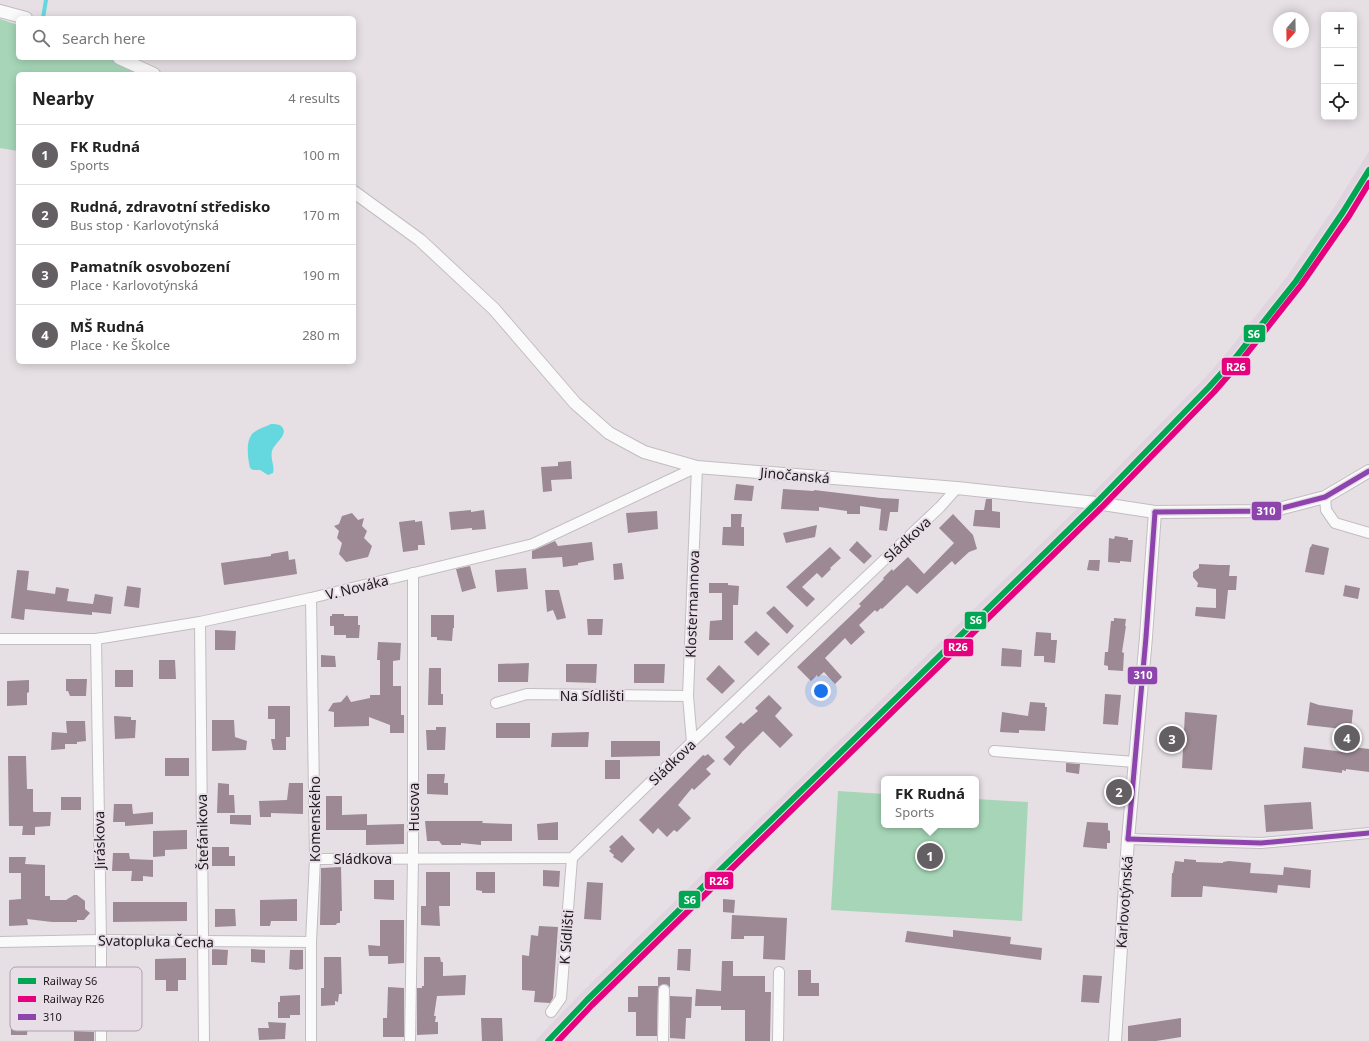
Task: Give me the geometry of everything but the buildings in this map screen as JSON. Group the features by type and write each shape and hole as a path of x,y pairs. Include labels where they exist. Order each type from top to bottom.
{"street":[{"path":"0,11 19,16"},
{"path":"123,60 150,72"},
{"name":"Jinočanská","path":"356,193 420,240 494,309 575,403 609,433 644,452 697,467 957,488 1096,502 1155,512"},
{"name":"V. Nováka","path":"0,639 96,639 200,622 311,598 533,544 697,467"},
{"name":"Klostermannova","path":"692,742 688,696 697,467"},
{"path":"1155,512 1272,511 1325,497 1369,471"},
{"name":"Sládkova","path":"315,858 572,858 940,507 957,488"},
{"path":"1325,497 1326,510 1335,523 1369,533"},
{"name":"Karlovotýnská","path":"1115,1041 1128,839 1146,637 1155,512"},
{"name":"Husova","path":"410,1041 413,858 413,573"},
{"name":"Komenského","path":"311,598 315,858 311,942 311,1041"},
{"name":"Štefánikova","path":"200,622 204,1041"},
{"name":"Jiráskova","path":"96,639 101,967"},
{"name":"Na Sídlišti","path":"496,703 527,694 688,696"},
{"path":"994,751 1135,762"},
{"path":"1128,839 1261,843 1369,833"},
{"name":"K Sídlišti","path":"551,1012 562,998 572,858"},
{"name":"Svatopluka Čecha","path":"0,942 101,940 311,942"},
{"path":"778,1041 779,972"},
{"path":"663,1041 664,990"}],"shaded area":[{"path":"1369,151 1369,188 1303,286 1243,363 1216,394 1103,509 560,1041 535,1041 580,994 1090,496 1202,381 1229,350 1288,275 1335,206"}],"green space":[{"path":"0,19 16,24 16,60 112,60 137,72 16,72 16,151 0,148"},
{"path":"838,791 881,794 881,828 979,828 979,799 1028,802 1022,921 831,910"}],"water":[{"path":"271,424 281,426 284,433 273,448 273,473 268,475 260,470 253,470 250,468 248,445 250,436 253,433"}],"waterway":[{"path":"43,16 46,0"}],"rail line":[{"name":"S6","path":"548,1041 587,1000 1096,503 1209,387 1236,357 1296,281 1343,212 1369,170"},
{"name":"R26","path":"558,1041 592,1005 1101,508 1214,392 1241,361 1301,285 1349,216 1369,183"}],"transit line":[{"name":"310","path":"1155,512 1271,511 1325,497 1369,471"},
{"name":"310","path":"1128,839 1146,637 1155,512"},
{"name":"310","path":"1128,839 1261,843 1369,833"}],"place":[{"name":"MŠ Rudná","path":"1347,738"},
{"name":"Pamatník osvobození","path":"1172,739"},
{"name":"Rudná, zdravotní středisko","path":"1119,792"},
{"name":"FK Rudná","path":"930,856"}]}
